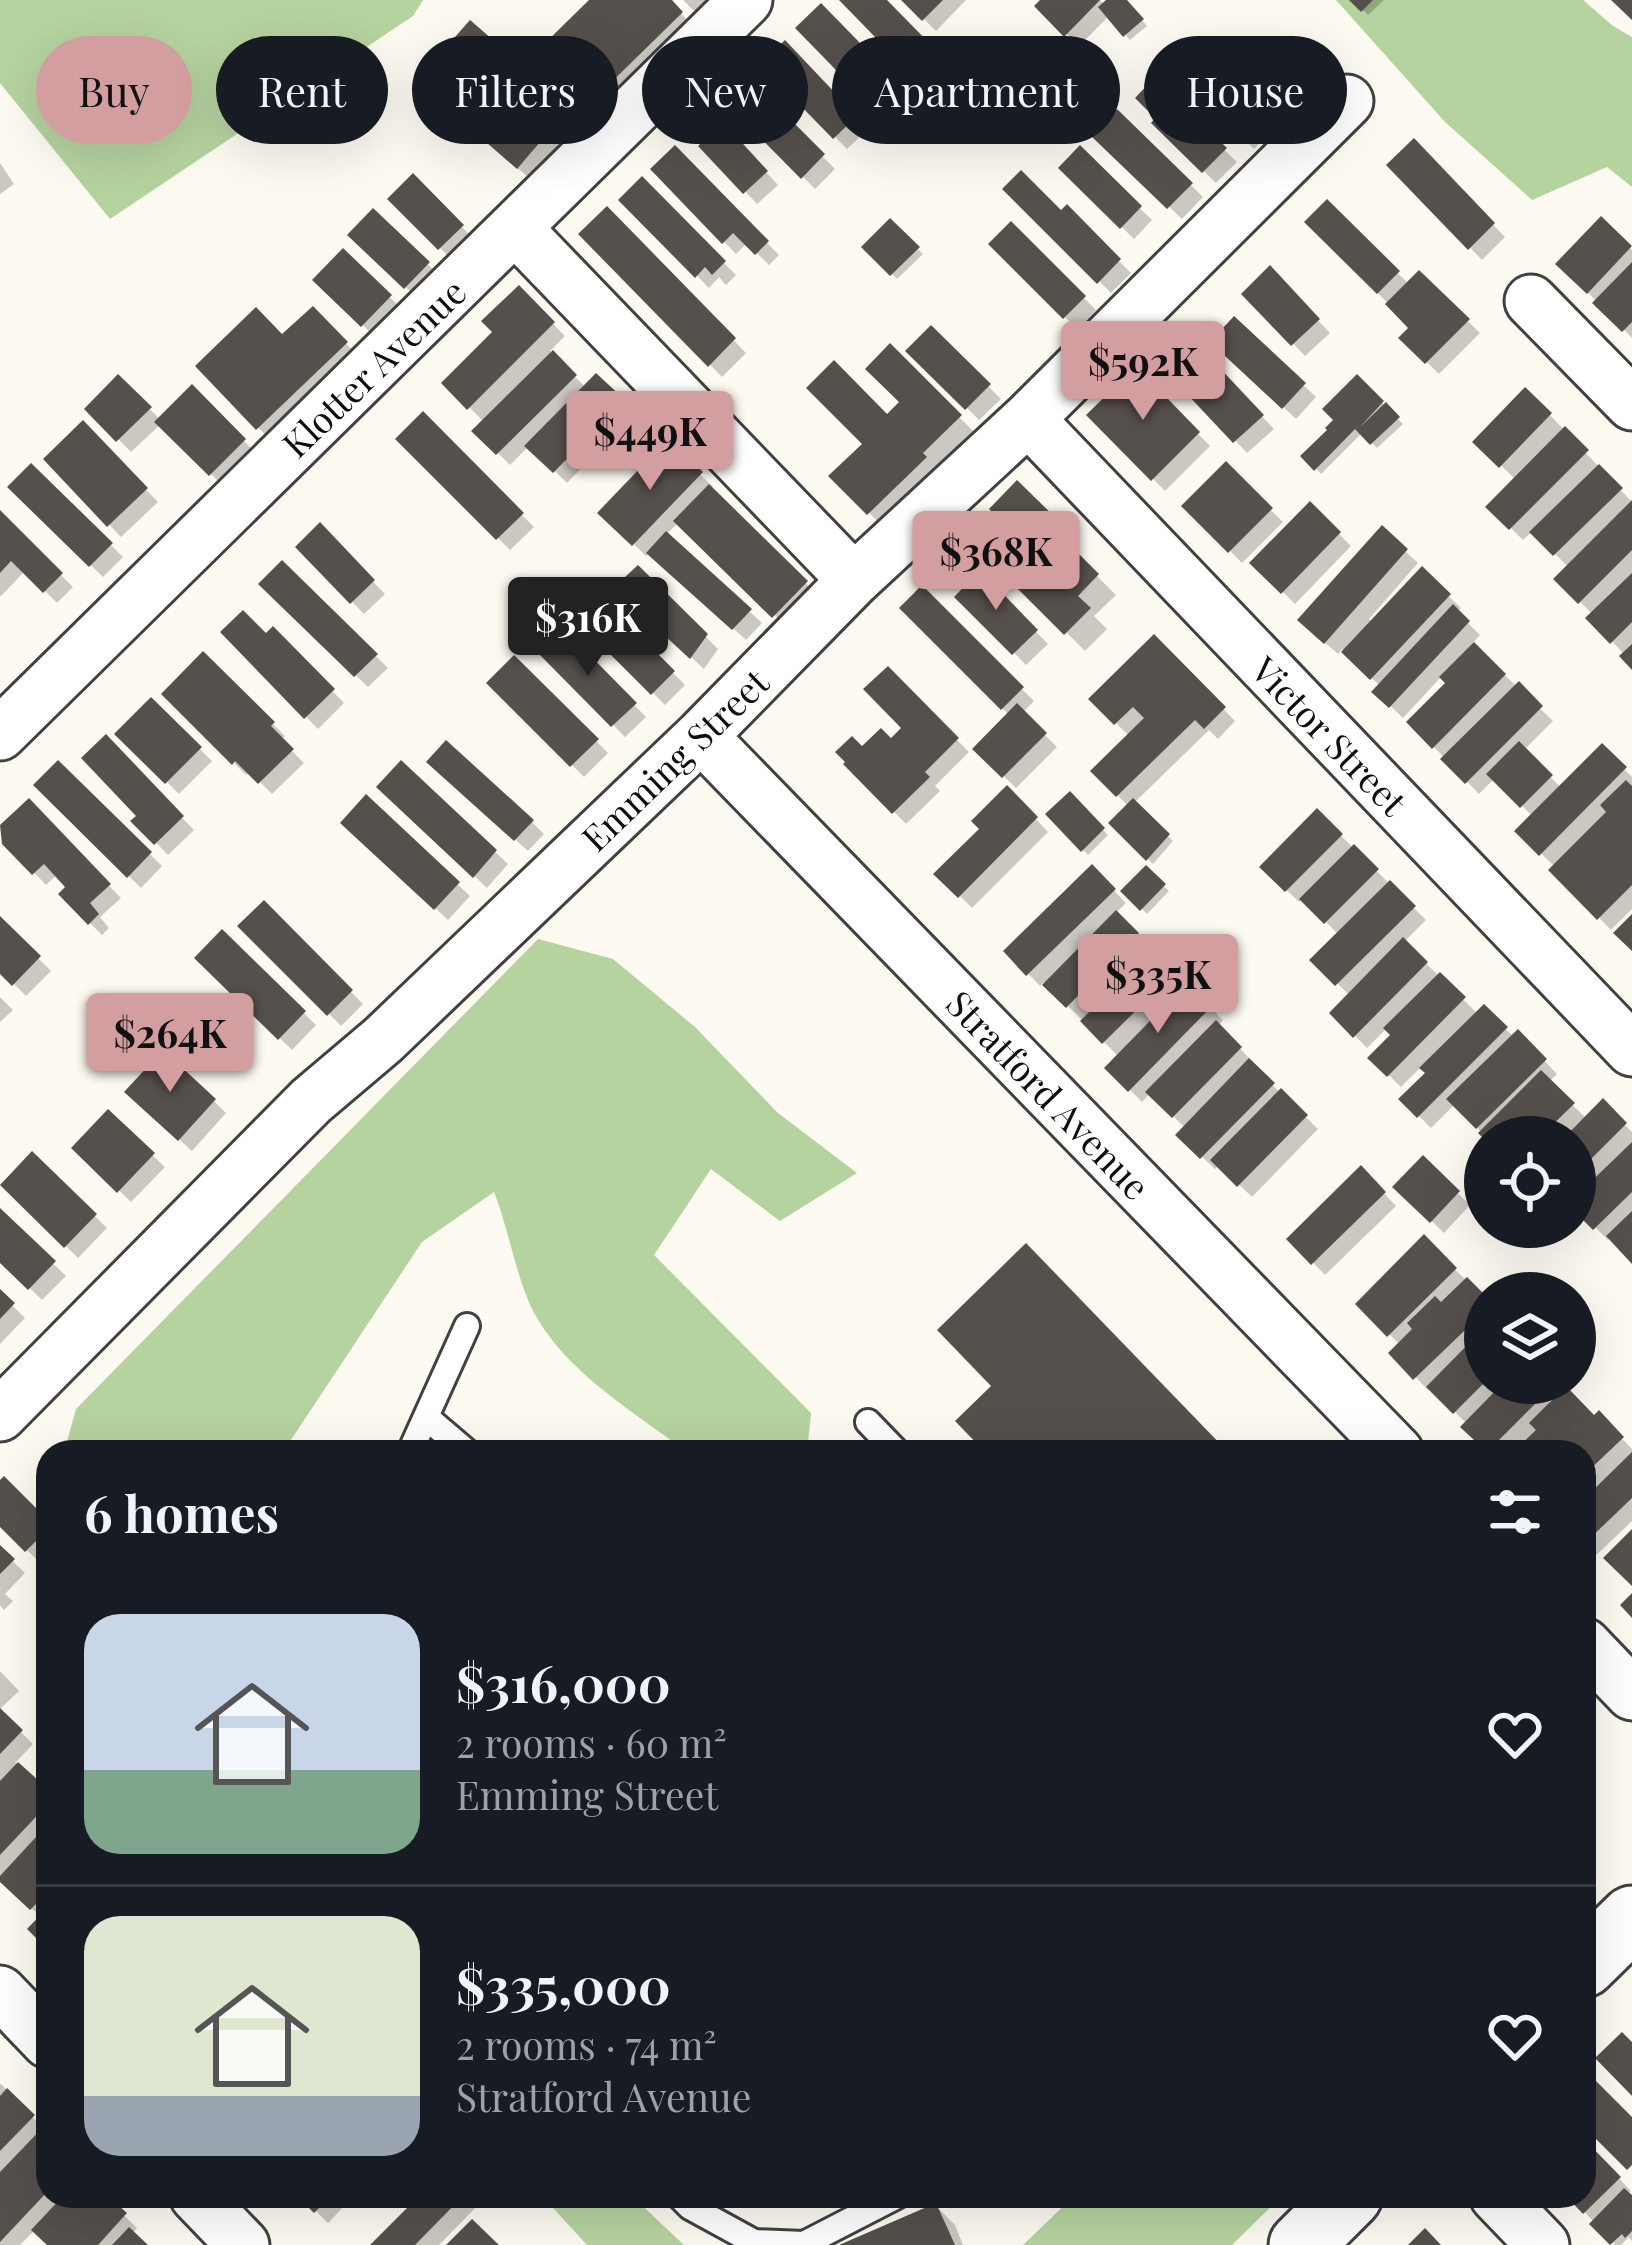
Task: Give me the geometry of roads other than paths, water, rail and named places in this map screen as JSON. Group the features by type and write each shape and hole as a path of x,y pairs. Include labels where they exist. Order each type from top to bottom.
{"street":[{"name":"Klotter Avenue","path":"0,734 746,0"},
{"name":"Emming Street","path":"0,1415 310,1101 382,1040 700,736 1304,144"},
{"path":"515,229 854,580"},
{"path":"1531,301 1632,404"},
{"name":"Victor Street","path":"1028,419 1632,1050"},
{"name":"Stratford Avenue","path":"700,736 1385,1440"},
{"path":"1596,1656 1632,1694"},
{"path":"1596,1953 1632,1918"},
{"path":"0,1991 36,2029"},
{"path":"208,2208 243,2245"},
{"path":"1301,2245 1338,2208"},
{"path":"1508,2208 1543,2245"}],"lane":[{"path":"415,1440 467,1326"},
{"path":"426,1417 453,1440"},
{"path":"868,1422 885,1440"},
{"path":"692,2208 754,2242 804,2244 873,2208"}]}
